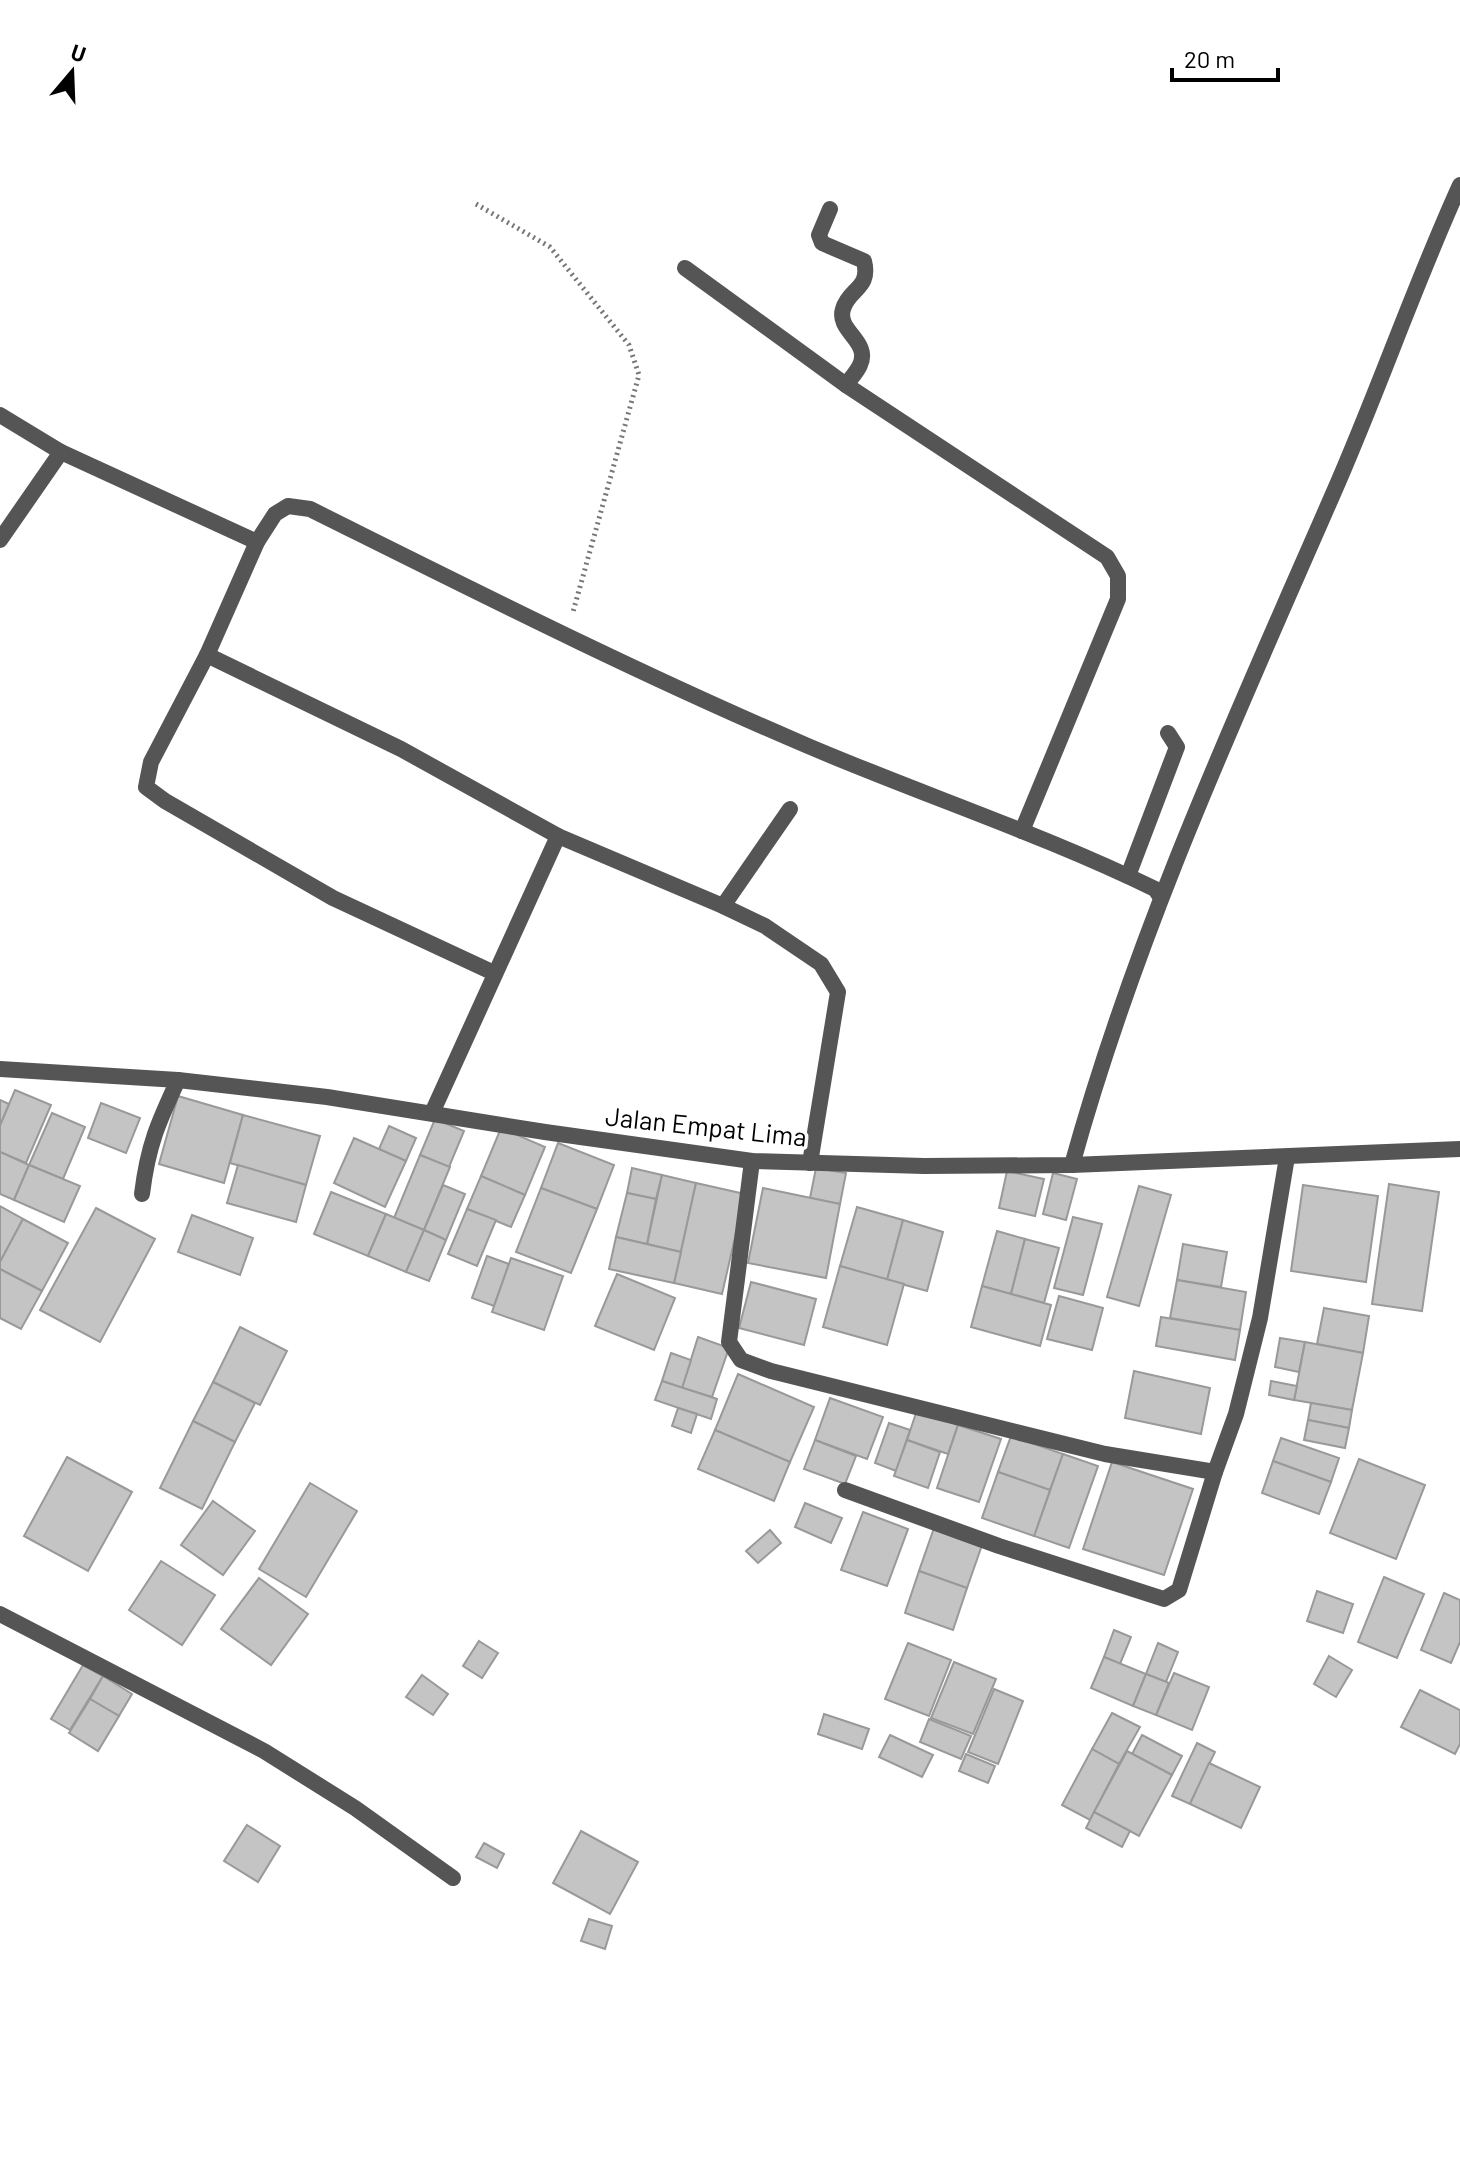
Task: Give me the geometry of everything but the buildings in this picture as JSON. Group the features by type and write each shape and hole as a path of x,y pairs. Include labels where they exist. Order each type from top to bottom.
{"street":[{"path":"1072,1165 1095,1084 1160,896 1352,451 1460,185"},
{"path":"830,209 819,235 822,243 864,261 867,272 863,283 842,310 842,321 862,346 863,357 846,385"},
{"path":"685,268 846,385 1107,557 1118,576 1118,599 1022,831"},
{"path":"0,415 61,452 257,542"},
{"path":"0,540 61,452"},
{"path":"494,973 333,898 146,787 151,762 207,655 257,542 275,514 288,506 310,509 566,636 808,746 1128,876 1155,889 1160,896"},
{"path":"207,655 401,749 558,836 765,926 821,964 838,992 810,1163"},
{"path":"1128,876 1177,747 1168,733"},
{"path":"723,906 790,809"},
{"path":"432,1113 558,836"},
{"name":"Jalan Empat Lima","path":"0,1069 178,1080 432,1113 752,1161 1072,1165 1460,1149"},
{"path":"142,1194 155,1129 178,1080"},
{"path":"845,1490 999,1546 1164,1599 1179,1590 1236,1414 1260,1318 1287,1157"},
{"path":"752,1161 729,1342 741,1360 771,1371 969,1422 1105,1454 1215,1472"},
{"path":"0,1614 264,1751 355,1808 453,1878"}],"path":[{"path":"476,204 550,247 629,345 639,375 566,636"}]}
